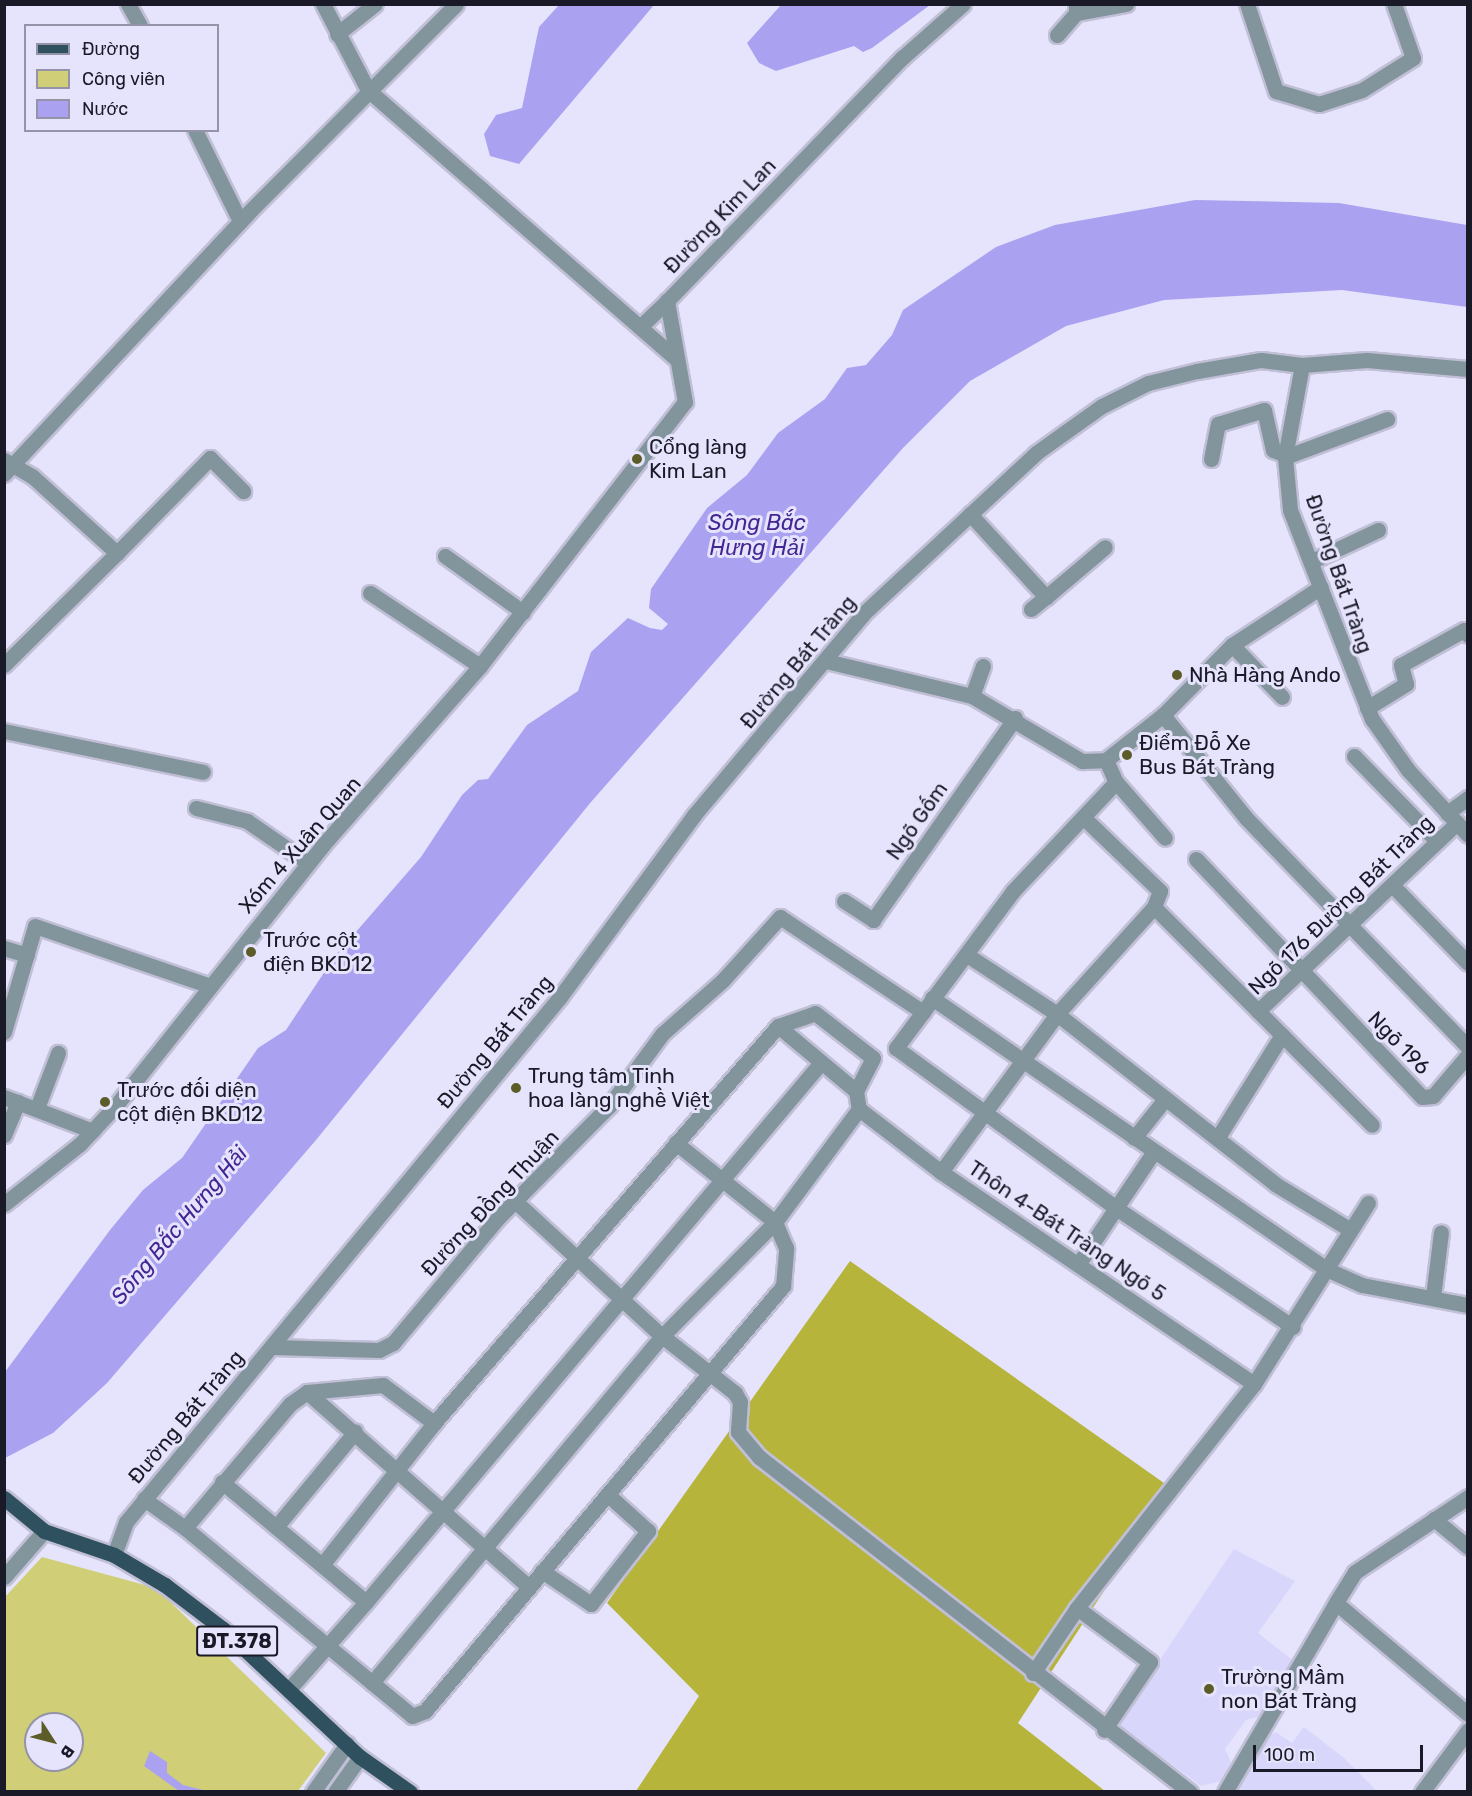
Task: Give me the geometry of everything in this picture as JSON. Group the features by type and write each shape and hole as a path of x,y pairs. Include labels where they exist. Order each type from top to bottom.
{"main road":[{"name":"ĐT.378","path":"4,1498 44,1530 114,1555 173,1591 290,1688 360,1757"},
{"path":"360,1757 407,1790"}],"street":[{"path":"128,4 139,24"},
{"path":"323,4 368,90 677,360"},
{"path":"337,34 375,4"},
{"path":"117,553 32,476 7,467 240,221 456,4"},
{"name":"Đường Kim Lan","path":"612,498 685,402 667,301 902,58 963,4"},
{"path":"1057,35 1076,9 1126,4"},
{"path":"1247,4 1276,90 1319,104 1362,90 1413,57 1394,4"},
{"path":"196,132 240,221"},
{"path":"640,327 667,301"},
{"name":"Đường Bát Tràng","path":"114,1555 119,1533 144,1499 273,1347 561,997 694,815 826,661 863,614 1036,453 1102,406 1148,383 1261,360 1302,365 1286,456 1290,510 1312,561 1367,708 1408,770 1467,835"},
{"path":"1302,365 1367,360 1467,369"},
{"path":"1211,459 1218,424 1264,410 1273,450 1286,456 1387,419"},
{"path":"4,665 210,458 243,491"},
{"name":"Xóm 4 Xuân Quan","path":"4,1204 93,1131 309,863 480,666 612,498"},
{"path":"970,514 1046,597"},
{"path":"1312,561 1378,530"},
{"path":"1031,609 1105,547"},
{"path":"445,555 523,612"},
{"path":"826,661 972,696 1015,718 1082,761 1107,760 1163,715 1232,645 1321,587"},
{"path":"369,593 480,666"},
{"path":"1367,708 1406,684 1401,665 1464,630 1467,635"},
{"path":"1232,645 1282,697"},
{"path":"972,696 983,666"},
{"path":"1163,715 1221,781 1245,818 1348,927 1467,1047"},
{"name":"Ngõ Gốm","path":"844,901 873,920 1015,718"},
{"path":"4,731 203,772"},
{"path":"1353,756 1437,842"},
{"path":"1107,760 1116,782 1165,838"},
{"path":"372,1683 483,1547 662,1336 775,1222 859,1109 856,1091 873,1058 896,1048 1013,891 1116,782"},
{"name":"Ngõ 176 Đường Bát Tràng","path":"1372,1125 1258,1011 1437,842 1467,798"},
{"path":"196,808 247,821 309,863"},
{"path":"941,1172 981,1113 1057,1014 1154,907 1160,891 1083,817"},
{"path":"1196,859 1300,971"},
{"path":"1393,886 1467,963"},
{"path":"1154,907 1258,1011"},
{"name":"Đường Đồng Thuận","path":"273,1347 385,1349 515,1201 609,1106 662,1034 723,980 780,917 923,1011"},
{"path":"4,1032 35,926 210,987"},
{"path":"4,948 27,955"},
{"path":"967,955 1057,1014 1165,1099 1218,1137 1275,1184 1349,1228"},
{"name":"Ngõ 196","path":"1300,971 1425,1099 1467,1055"},
{"path":"932,998 1019,1062 1326,1269 1362,1285 1467,1305"},
{"path":"322,1565 434,1423 778,1026 815,1013 873,1058"},
{"path":"778,1026 819,1065 856,1091"},
{"path":"1218,1137 1282,1035"},
{"path":"896,1048 981,1113 1116,1208 1293,1327"},
{"path":"38,1108 58,1053"},
{"path":"290,1688 328,1647 819,1065"},
{"path":"4,1135 11,1099 93,1131"},
{"path":"1134,1138 1165,1099"},
{"name":"Thôn 4-Bát Tràng Ngõ 5","path":"859,1109 941,1172 1079,1263 1254,1384"},
{"path":"144,1499 184,1528 412,1716 425,1711 708,1372 783,1286 786,1248 775,1222 720,1181 676,1143"},
{"path":"1079,1263 1153,1153"},
{"path":"515,1201 620,1299 708,1372 740,1402 738,1432 759,1457 1104,1730 1190,1791"},
{"path":"1033,1673 1077,1608 1254,1384 1293,1327 1349,1228 1368,1203"},
{"path":"1433,1297 1441,1232"},
{"path":"184,1528 290,1404 307,1392 383,1385 434,1423"},
{"path":"307,1392 398,1468 441,1511 529,1587"},
{"path":"276,1527 355,1432"},
{"path":"222,1482 366,1602"},
{"path":"542,1571 591,1604 648,1531 607,1494"},
{"path":"1225,1791 1355,1572 1467,1497"},
{"path":"1434,1519 1467,1547"},
{"path":"4,1577 44,1530"},
{"path":"1336,1603 1467,1714"},
{"path":"1077,1608 1150,1662 1104,1730"},
{"path":"1422,1791 1467,1730"},
{"path":"313,1791 347,1744"},
{"path":"335,1791 360,1757"}],"shaded area":[{"path":"850,1261 1171,1488 1018,1723 1105,1791 636,1791 699,1696 607,1603"},
{"name":"Trường Mầm non Bát Tràng","path":"1234,1549 1295,1581 1258,1633 1295,1662 1261,1716 1246,1720 1225,1749 1231,1762 1221,1781 1201,1786 1117,1724"},
{"path":"1304,1727 1344,1758 1377,1791 1235,1792 1263,1739 1276,1732 1292,1743"}],"green space":[{"path":"42,1557 156,1588 326,1753 298,1791 5,1791 4,1598"}],"water":[{"path":"559,5 654,5 519,164 490,156 484,134 496,115 522,108 539,27"},
{"path":"781,5 930,5 872,48 863,52 854,46 776,71 759,63 747,43"},
{"name":"Sông Bắc Hưng Hải","path":"1195,200 1339,203 1467,225 1467,307 1342,290 1164,300 1066,326 970,381 903,448 591,802 316,1140 107,1383 53,1433 5,1458 5,1372 110,1230 143,1190 182,1158 258,1048 286,1030 335,956 421,857 462,795 478,780 488,779 527,725 578,691 591,652 628,618 650,628 662,630 668,624 649,608 651,589 707,508 747,475 778,433 825,399 847,368 866,365 892,335 903,310 996,247 1055,225"},
{"path":"150,1751 167,1762 167,1773 183,1785 207,1791 179,1791 144,1766"}],"place":[{"name":"Cổng làng Kim Lan","path":"637,459"},
{"name":"Nhà Hàng Ando","path":"1177,675"},
{"name":"Điểm Đỗ Xe Bus Bát Tràng","path":"1127,755"},
{"name":"Trước cột điện BKD12","path":"251,952"},
{"name":"Trung tâm Tinh hoa làng nghề Việt","path":"516,1088"},
{"name":"Trước đối diện cột điện BKD12","path":"105,1102"},
{"name":"Trường Mầm non Bát Tràng","path":"1209,1689"}]}
